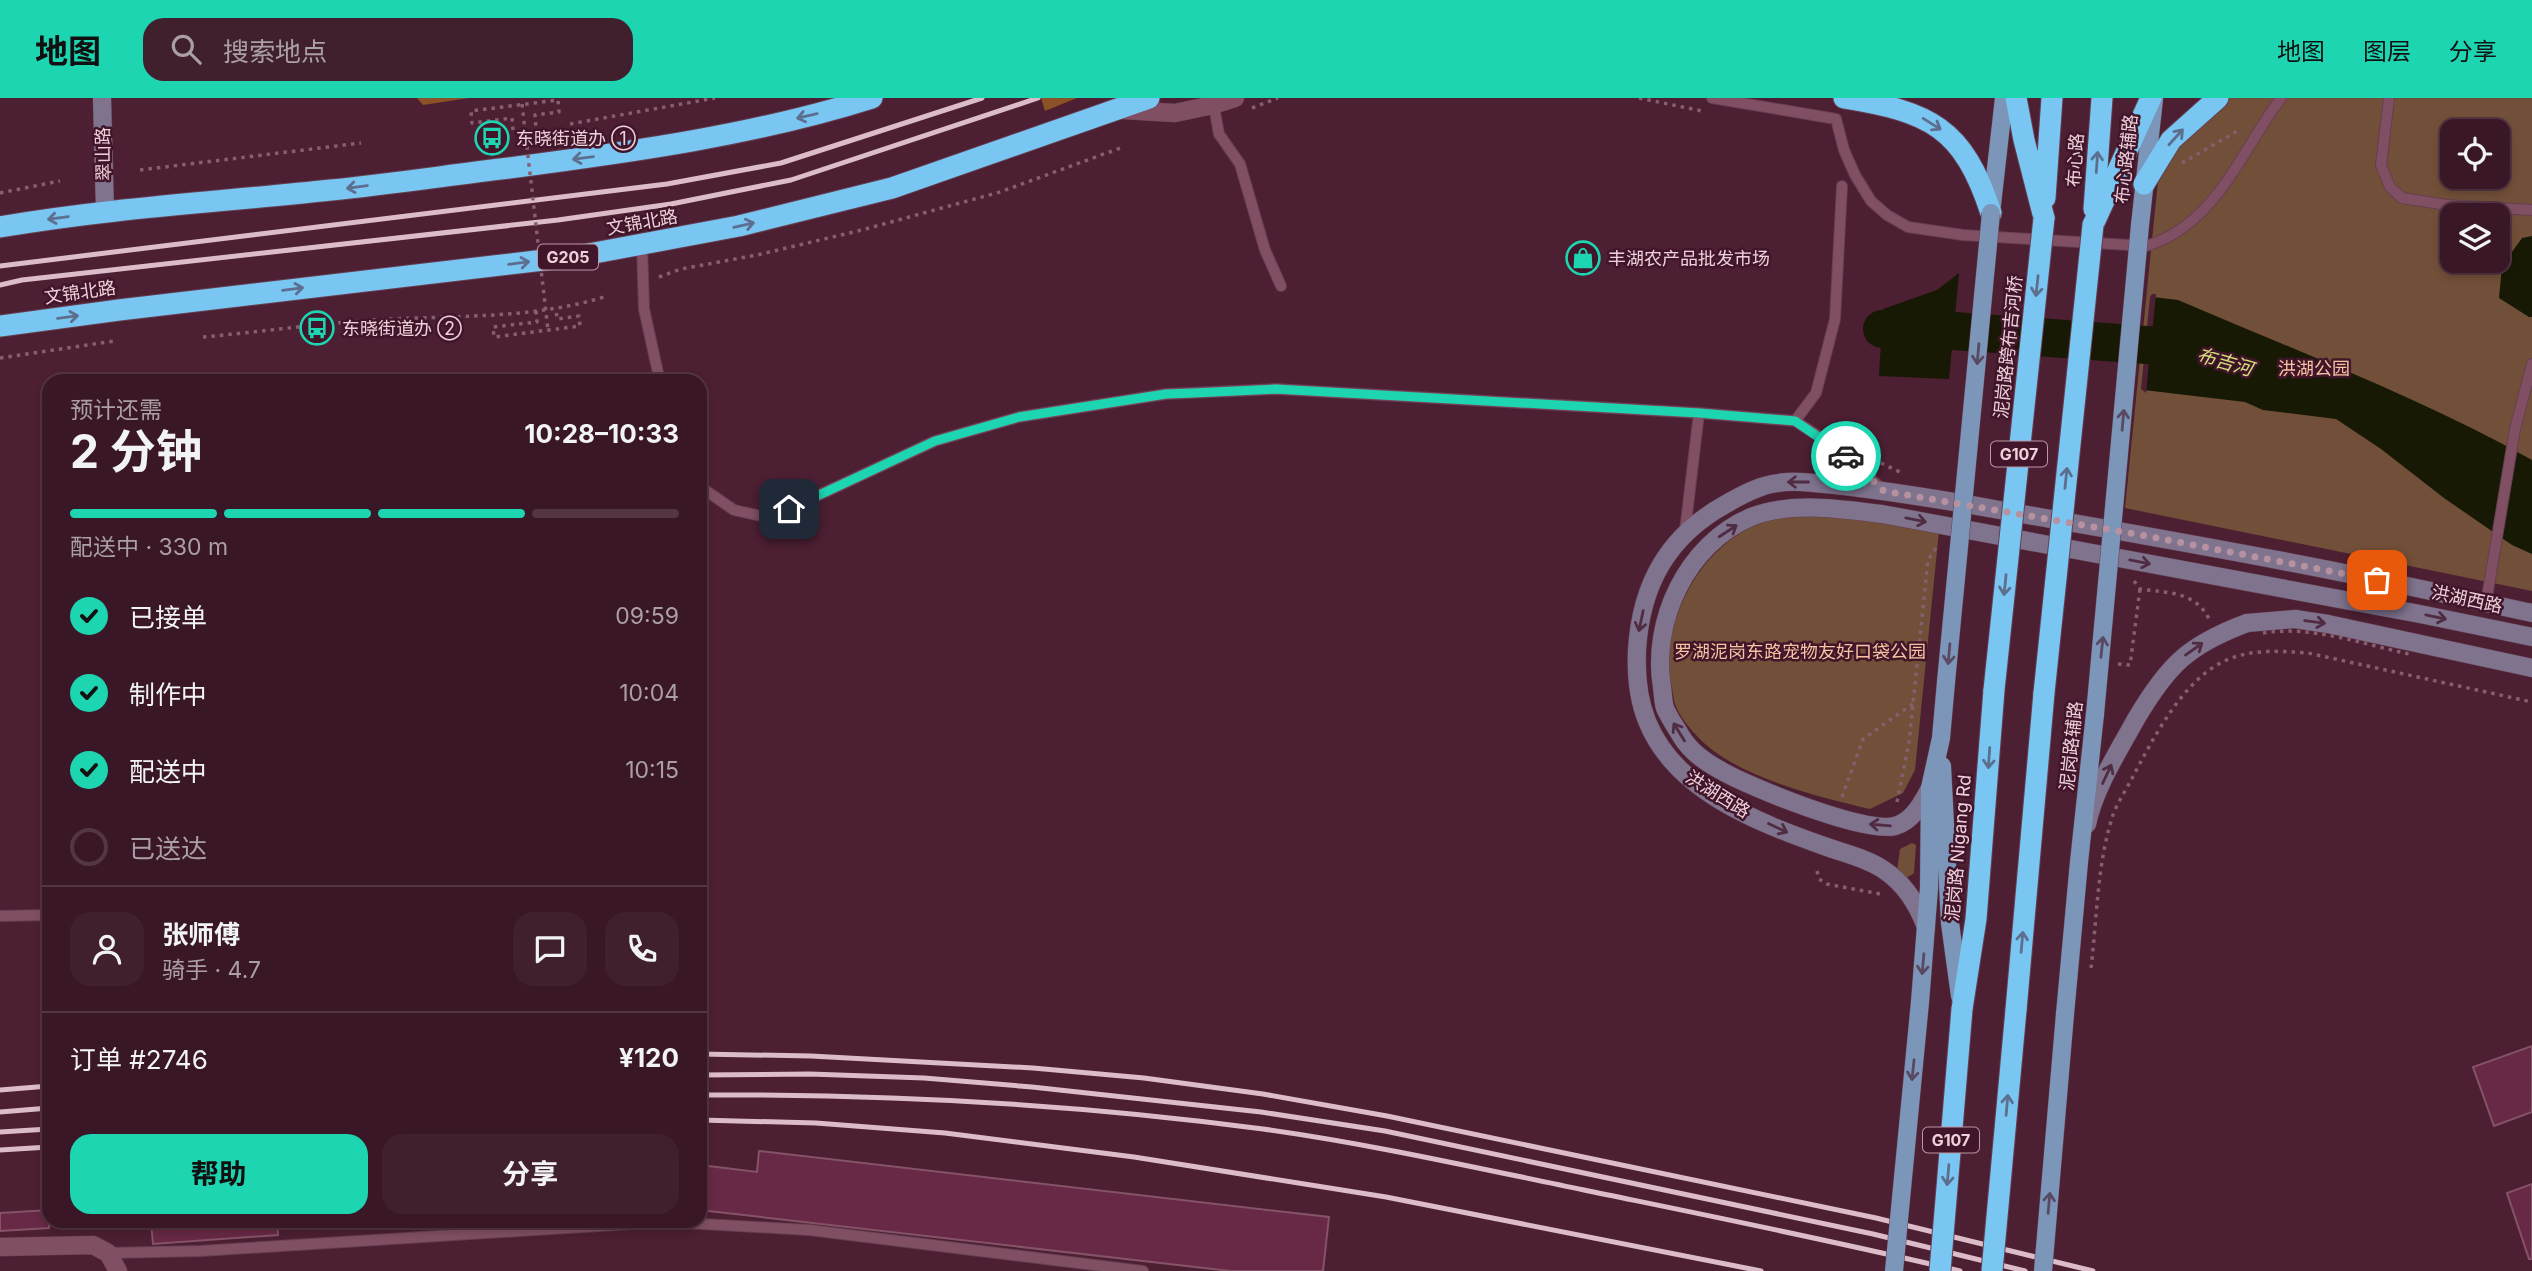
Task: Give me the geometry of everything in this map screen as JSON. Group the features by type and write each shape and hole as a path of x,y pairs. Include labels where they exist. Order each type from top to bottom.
{"highway":[{"path":"0,227 105,211 332,190 611,155 754,128 872,98"},
{"name":"文锦北路","path":"0,326 642,246 739,226 892,188 1149,98"},
{"path":"1844,98 1883,105 1918,116 1944,132 1969,158 1981,180 1991,213"},
{"path":"2017,98 2024,139 2044,218"},
{"name":"布心路","path":"2044,218 2052,98"},
{"name":"布心路","path":"2093,225 2102,98"},
{"path":"2093,225 2152,98"},
{"path":"2144,184 2171,140 2218,98"},
{"name":"泥岗路跨布吉河桥","path":"1994,690 2044,218"},
{"name":"G107","path":"1992,1271 2044,692 2093,225"},
{"name":"泥岗路 Nigang Rd","path":"1962,1009 1976,919 1994,690"},
{"name":"G107","path":"1940,1271 1962,1009"}],"main road":[{"name":"翠山路","path":"103,98 105,211"},
{"path":"1894,1271 1929,888 1930,788 1941,738 2004,98"},
{"name":"布心路辅路","path":"2140,225 2152,98"},
{"name":"泥岗路辅路","path":"2043,1271 2140,225"},
{"name":"洪湖西路","path":"1926,927 1917,903 1885,870 1791,834 1734,807 1682,772 1660,748 1646,718 1636,666 1639,625 1650,584 1685,531 1731,500 1770,484 1799,481 1884,491 2336,571 2532,613"},
{"name":"洪湖西路","path":"1930,788 1920,807 1909,818 1894,826 1856,822 1785,799 1721,771 1696,754 1682,738 1665,708 1659,672 1662,635 1673,599 1693,563 1721,536 1752,517 1782,510 1811,508 1882,514 2406,611 2532,637"},
{"path":"2079,862 2089,812 2111,765 2155,687 2193,648 2218,634 2247,623 2295,619 2410,648 2532,668"},
{"path":"1941,738 1950,923 1962,1009"}],"street":[{"path":"1119,110 1175,113 1213,102 1239,104"},
{"path":"0,1247 93,1245 108,1253 118,1271"}],"lane":[{"path":"1712,98 1836,119 1844,150 1871,201 1887,215 1908,227 1963,235 2146,246 2163,241 2202,212 2218,194 2281,98"},
{"path":"2389,98 2381,165 2390,187 2402,198 2447,205 2532,210"},
{"path":"1213,102 1219,134 1240,164 1265,250 1281,286"},
{"path":"1795,421 1816,393 1835,319 1842,186"},
{"path":"642,246 645,309 658,374"},
{"path":"2486,603 2515,429 2528,389 2532,364"},
{"path":"707,491 734,510 761,516 789,509 935,441 1019,417 1166,394 1276,389 1795,421 1837,448 1884,491"},
{"path":"1685,531 1699,413"},
{"path":"0,916 42,915"},
{"path":"707,1224 809,1230 1143,1271"},
{"path":"108,1253 200,1251 569,1228"}],"path":[{"path":"570,124 715,98"},
{"path":"1239,104 1278,98"},
{"path":"513,130 512,118 472,123 471,111 558,100 559,112 534,115 536,128"},
{"path":"522,104 548,330"},
{"path":"2179,165 2249,124"},
{"path":"140,170 361,143"},
{"path":"659,277 681,269 757,255 863,230 1000,192 1123,147"},
{"path":"0,192 60,181"},
{"path":"203,337 371,320 498,315 576,306 604,297"},
{"path":"536,311 537,322 493,327 494,337 580,326 579,316 557,319 556,309"},
{"path":"0,358 114,341"},
{"path":"1898,796 1914,704 1928,560"},
{"path":"2133,580 2140,589 2178,594 2193,599 2204,609 2209,619"},
{"path":"2116,663 2130,665 2140,589"},
{"path":"2252,635 2276,631 2320,634 2410,648"},
{"path":"2090,975 2104,855 2113,815 2141,761 2179,701 2212,668 2228,659 2253,653 2308,653 2532,702"},
{"path":"1840,802 1863,739 1914,704"},
{"path":"1817,871 1819,879 1827,884 1882,894"}],"green space":[{"name":"洪湖公园","path":"2217,98 2532,98 2532,591 2125,508 2160,161"},
{"name":"罗湖泥岗东路宠物友好口袋公园","path":"1819,514 1939,531 1915,770 1903,793 1870,809 1777,783 1731,762 1693,732 1679,712 1673,696 1669,664 1671,639 1677,614 1702,569 1719,549 1739,534 1761,523"},
{"path":"1912,843 1916,845 1914,873 1905,879 1897,870 1900,849"}],"shaded area":[{"path":"417,98 469,98 423,105"},
{"path":"1041,98 1077,98 1045,111"}],"water":[{"path":"2532,236 2532,317 2499,298 2501,273 2510,273 2510,255 2522,238"},
{"path":"1959,273 1949,379 1879,376 1883,309 1937,290"},
{"path":"2153,297 2178,300 2357,376 2446,416 2532,460 2532,554 2512,545 2336,419 2263,410 2245,402 2144,390"}],"pier":[{"path":"2152,294 2156,294 2146,393 2141,389"}],"building":[{"path":"2532,1046 2532,1112 2494,1126 2473,1067"},
{"path":"759,1151 1329,1217 1323,1271 1230,1271 707,1211 707,1166 757,1172"},
{"path":"2532,1184 2532,1259 2529,1259 2507,1193"},
{"path":"42,1210 42,1228 49,1228 0,1231 0,1213"},
{"path":"152,1228 277,1228 278,1235 153,1244"}],"waterway":[{"name":"布吉河","path":"1882,329 1954,331 2174,347 2200,355"}],"railway":[{"path":"0,266 667,184 781,163 982,98"},
{"path":"0,285 22,280 558,220 671,204 791,180 1038,98"},
{"path":"707,1054 811,1056 1033,1068 1144,1078 1263,1094 1387,1116 1876,1218 2093,1271"},
{"path":"707,1075 810,1074 924,1078 1261,1112 1385,1131 1873,1234 2025,1271"},
{"path":"0,1090 42,1087"},
{"path":"707,1095 841,1096 982,1102 1123,1113 1263,1129 1464,1165 1960,1271"},
{"path":"0,1112 42,1109"},
{"path":"707,1120 816,1123 945,1133 1134,1157 1386,1197 1761,1271"},
{"path":"0,1132 42,1129"},
{"path":"0,1150 42,1147"}],"way so far":[{"path":"1846,456 1884,491 2141,535 2377,580"}],"place":[{"name":"东晓街道办 ①","path":"492,138"},
{"name":"丰湖农产品批发市场","path":"1583,258"},
{"name":"东晓街道办 ②","path":"317,328"}],"route":[{"path":"789,509 935,441 1019,417 1166,394 1276,389 1795,421 1846,456"}]}
